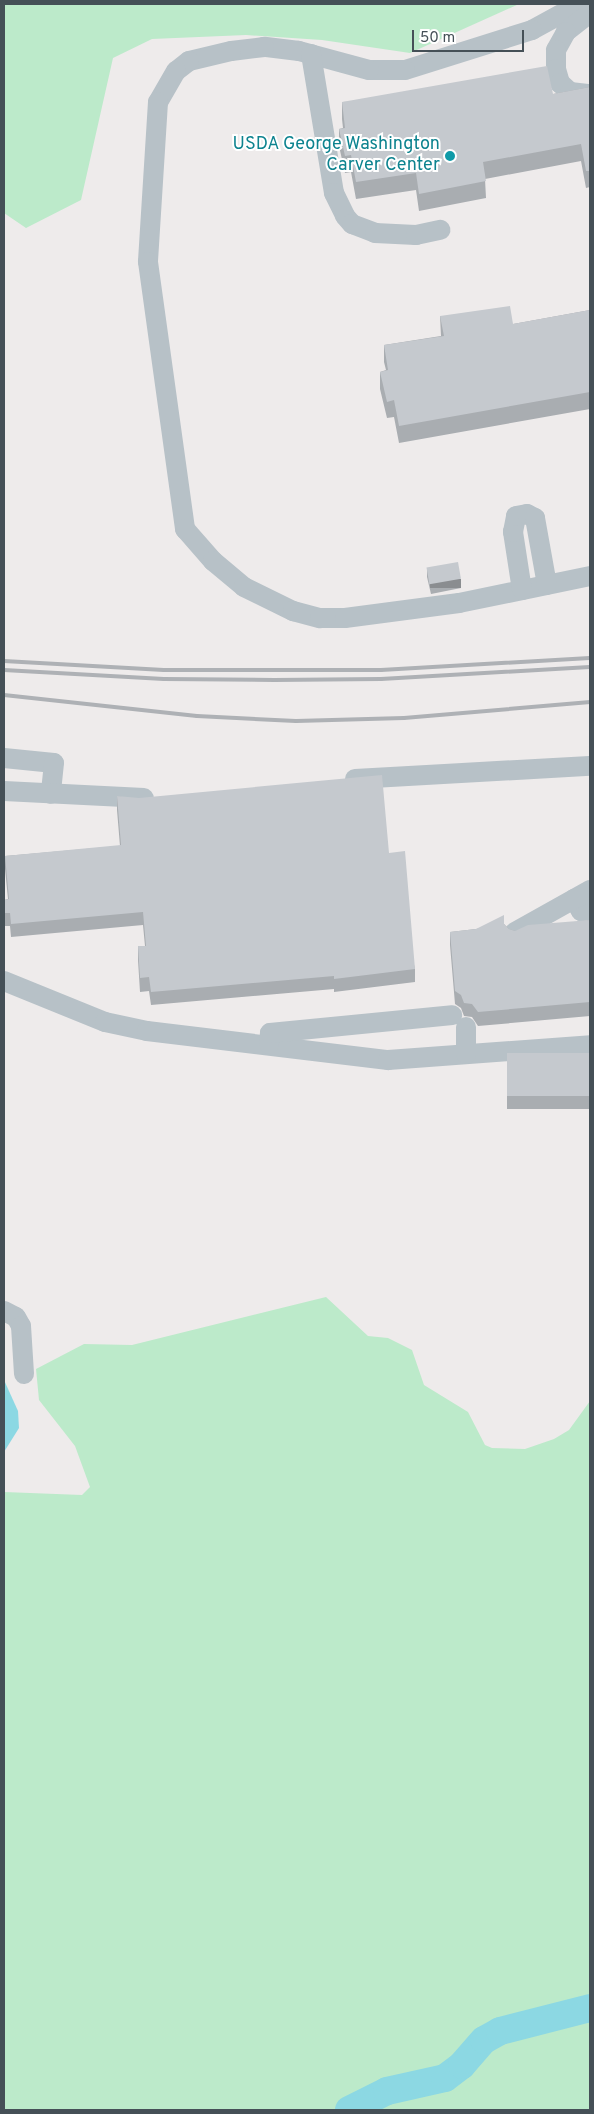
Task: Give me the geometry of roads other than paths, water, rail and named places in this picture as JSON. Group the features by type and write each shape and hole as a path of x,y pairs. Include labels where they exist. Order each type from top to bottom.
{"lane":[{"path":"582,10 420,67 369,70 312,54 264,48 202,56 176,71 158,102 148,262 185,529 214,561 244,587 268,602 320,618 383,615 590,576"},
{"path":"582,10 556,50 556,68 560,83 570,92 590,94"},
{"path":"312,54 331,174 345,216 352,224 375,233 416,235 440,230"},
{"path":"522,590 513,532 516,516 527,514 535,518 547,585"},
{"path":"4,758 54,763 51,794"},
{"path":"334,781 422,773 590,766"},
{"path":"4,791 119,799 168,796"},
{"path":"515,932 585,900"},
{"path":"4,981 105,1022 147,1031 269,1044 388,1060 590,1044"},
{"path":"269,1044 270,1033 459,1021 466,1054"},
{"path":"4,1311 16,1317 21,1326 24,1374"}],"water":[{"path":"4,1380 18,1411 19,1428 4,1452"}],"waterway":[{"path":"349,2110 387,2091 445,2078 462,2065 484,2040 500,2031 590,2008"}],"railway":[{"path":"4,661 164,670 381,670 590,658"},
{"path":"4,670 164,679 274,680 381,679 590,667"},
{"path":"4,695 197,716 296,721 404,718 590,702"}],"place":[{"name":"USDA George Washington Carver Center","path":"450,156"}]}
